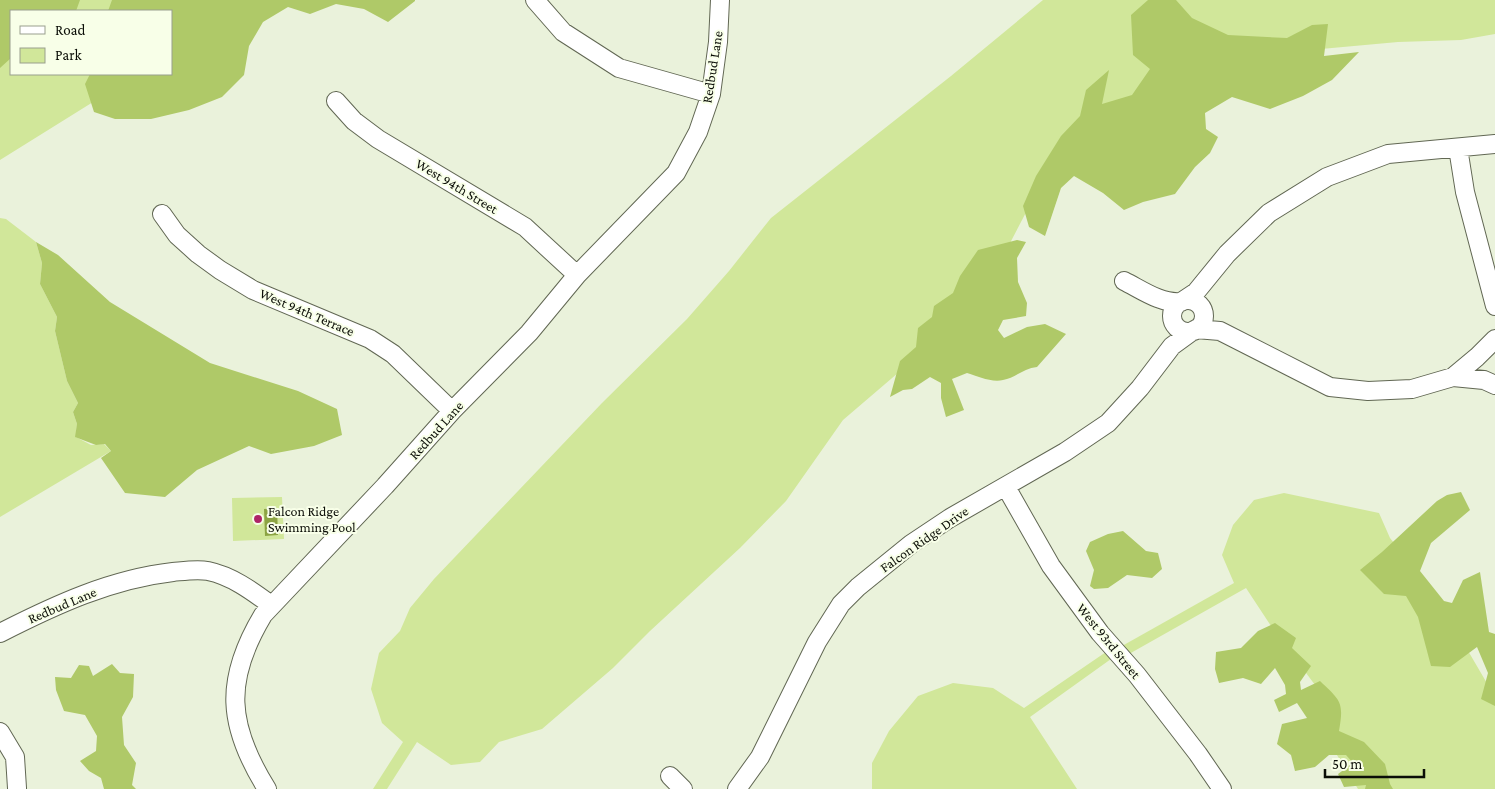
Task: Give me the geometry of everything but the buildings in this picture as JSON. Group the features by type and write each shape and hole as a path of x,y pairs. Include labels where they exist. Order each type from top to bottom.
{"street":[{"path":"536,0 564,32 619,68 711,94"},
{"name":"Redbud Lane","path":"0,632 47,609 96,590 160,573 207,571 242,584 271,605 385,486 452,411 529,333 577,275 676,173 698,132 711,94 718,42 720,0"},
{"name":"West 94th Street","path":"336,101 354,121 378,139 525,227 577,275"},
{"path":"1172,346 1178,310 1210,276 1227,254 1269,213 1327,177 1388,154 1495,144"},
{"path":"1458,148 1465,192 1495,306"},
{"name":"West 94th Terrace","path":"162,214 177,235 198,254 253,290 370,339 393,354 452,411"},
{"path":"1195,329 1202,323 1204,293 1210,276"},
{"path":"1124,281 1160,300 1173,303 1178,310 1179,329 1184,331 1195,329 1220,331 1330,387 1368,391 1412,389 1453,377 1484,380 1495,385"},
{"path":"1178,310 1194,301 1220,331"},
{"name":"Falcon Ridge Drive","path":"737,789 760,757 817,642 841,604 858,587 911,544 950,518 1065,452 1108,423 1140,388 1172,346 1195,329"},
{"path":"1453,377 1495,339"},
{"name":"West 93rd Street","path":"1006,486 1050,566 1100,632 1174,723 1222,789"},
{"path":"267,789 243,745 237,724 235,689 238,668 246,646 263,615 271,605"},
{"path":"0,732 15,757 17,788"},
{"path":"670,776 684,789"}],"green space":[{"path":"17,0 257,0 172,11 10,10 10,75 136,75 0,160 0,11"},
{"path":"1043,0 1495,0 1495,34 1461,40 1398,42 1310,50 1171,86 1055,157 1009,245 926,349 843,420 786,501 740,548 613,668 542,729 499,742 480,762 451,765 417,742 387,789 373,789 403,742 382,723 371,689 379,653 400,631 410,608 434,579 602,403 687,319 729,271 771,218 951,76"},
{"path":"0,218 6,219 36,242 42,263 40,284 57,317 55,331 67,381 78,403 73,412 77,424 76,437 91,445 104,444 111,451 0,517"},
{"path":"1284,493 1379,513 1390,538 1436,596 1495,697 1495,789 1358,789 1332,747 1315,685 1271,626 1246,588 1129,654 1122,646 1234,583 1222,555 1233,525 1254,500"},
{"name":"Falcon Ridge Swimming Pool","path":"282,497 284,539 233,541 232,498"},
{"path":"1106,652 1111,659 1030,717 1077,789 872,789 872,763 889,731 918,696 953,683 993,688 1024,708"}],"shaded area":[{"path":"0,0 80,0 76,10 10,10 10,59 0,68"},
{"path":"112,0 415,0 388,22 364,9 336,4 310,14 288,7 263,22 249,46 244,75 222,97 189,110 151,119 115,119 94,112 85,84 90,75 172,75 172,10 108,10"},
{"path":"1148,0 1176,0 1192,18 1228,35 1287,38 1312,25 1328,24 1324,56 1359,52 1332,80 1303,96 1270,109 1232,97 1205,113 1206,129 1218,137 1210,153 1195,167 1175,194 1143,202 1124,210 1103,193 1074,176 1061,188 1045,236 1029,227 1023,206 1036,176 1061,136 1080,116 1086,90 1109,70 1102,104 1132,95 1150,69 1133,55 1131,15"},
{"path":"1017,240 1026,242 1017,258 1018,282 1027,303 1026,316 1003,320 998,330 1004,338 1027,327 1045,324 1066,334 1037,367 1012,377 994,381 967,373 952,379 964,410 946,417 941,398 941,383 930,377 912,389 903,390 890,397 900,361 916,347 918,328 932,317 934,306 953,293 960,276 978,250"},
{"path":"36,242 58,255 110,302 210,363 298,391 337,409 342,435 314,446 271,454 249,446 197,470 165,497 125,493 101,458 111,451 105,444 96,445 75,437 77,424 73,412 78,403 67,381 55,331 57,317 40,284 42,263"},
{"path":"1461,492 1470,510 1431,543 1420,571 1444,601 1452,603 1463,580 1480,572 1489,632 1495,634 1495,706 1481,699 1488,673 1477,647 1450,667 1431,666 1418,617 1406,596 1384,594 1360,570 1437,501 1447,495"},
{"path":"277,508 278,535 265,536 264,509"},
{"path":"1123,531 1146,551 1158,553 1162,569 1152,578 1127,575 1108,588 1094,589 1090,586 1094,570 1086,551 1090,542 1108,534"},
{"path":"1275,623 1296,638 1292,648 1311,666 1300,682 1301,690 1320,681 1333,693 1341,708 1339,731 1364,742 1385,764 1393,789 1365,789 1366,785 1344,787 1338,774 1353,763 1346,755 1329,755 1315,767 1295,771 1291,755 1277,744 1282,724 1307,718 1297,703 1279,712 1274,700 1286,694 1285,685 1275,668 1261,684 1243,678 1219,683 1215,669 1216,652 1241,648 1258,631"},
{"path":"112,664 120,673 134,674 133,697 122,717 124,745 136,763 132,785 136,789 104,789 101,778 89,771 80,761 96,751 97,736 85,715 64,711 56,690 55,677 71,678 79,665 89,666 93,676"}],"place":[{"name":"Falcon Ridge Swimming Pool","path":"258,519"}]}
